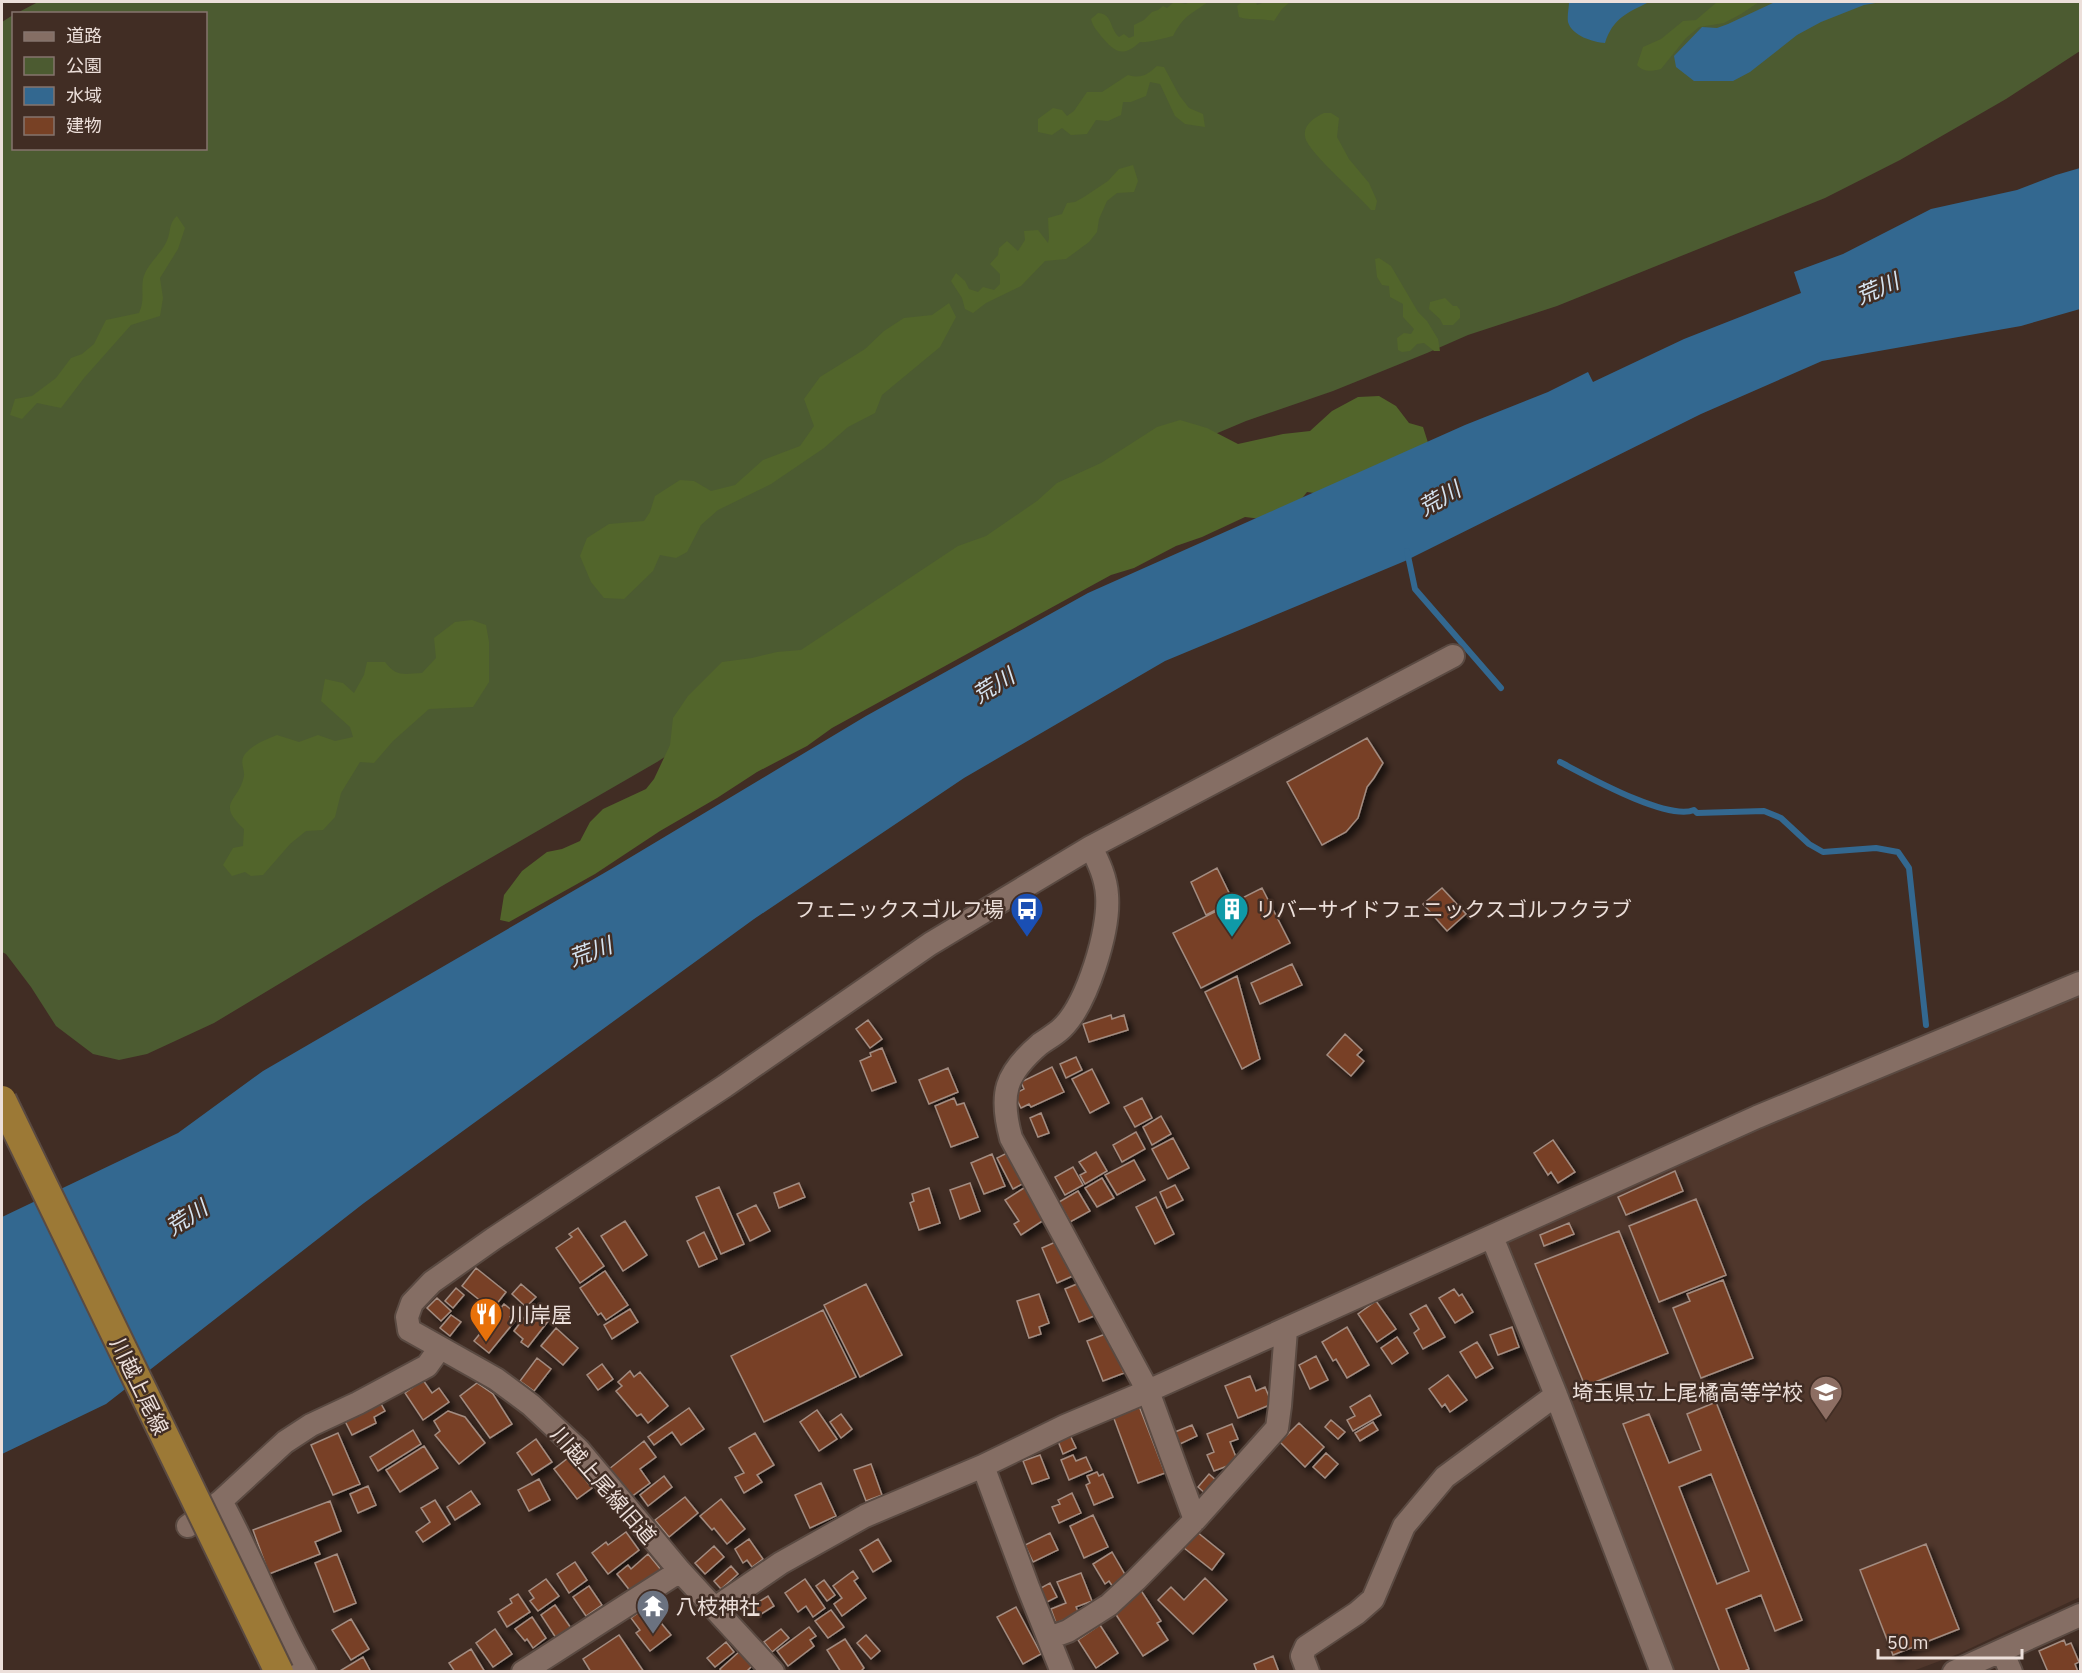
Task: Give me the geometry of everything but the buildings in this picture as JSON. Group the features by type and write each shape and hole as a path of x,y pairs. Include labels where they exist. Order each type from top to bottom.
{"main road":[{"name":"川越上尾線","path":"2,1100 279,1671"}],"street":[{"path":"1195,1520 1148,1391 1011,1138 1005,1102 1008,1082 1021,1063 1063,1028 1077,1009 1099,956 1108,896 1102,869 1091,848 1453,656"},
{"name":"川越上尾線旧道","path":"773,1671 680,1571 579,1450 531,1405 496,1379 409,1330 407,1317 412,1303 432,1282 462,1260 636,1147 930,944 1091,848"},
{"path":"715,1608 781,1563 865,1516 983,1466 1065,1426 1286,1330 1757,1117 2080,983"},
{"path":"1492,1237 1556,1395 1662,1671"},
{"path":"1049,1638 1068,1631 1109,1605 1195,1520 1277,1428 1286,1330"},
{"path":"188,1527 221,1501 285,1442 311,1425 428,1366 440,1348"},
{"path":"1308,1671 1302,1656 1306,1647 1357,1614 1373,1599 1404,1526 1445,1477 1556,1395"},
{"path":"983,1466 1024,1578 1062,1671"},
{"path":"221,1501 238,1530 284,1631 305,1671"},
{"path":"523,1671 680,1571"},
{"path":"1954,1671 2007,1661 2080,1615"}],"shaded area":[{"name":"埼玉県立上尾橘高等学校","path":"2080,991 2080,1597 1958,1654 1913,1671 1670,1671 1503,1246 1506,1238 1729,1138"}],"green space":[{"path":"38,2 2080,2 2080,51 2006,99 1900,160 1825,198 1557,306 1468,335 1333,391 1246,421 1163,456 851,636 657,762 442,886 214,1023 147,1054 119,1060 93,1054 56,1026 31,987 6,954 2,952 2,22 12,16 12,150 207,150 207,12 19,12"},
{"path":"1174,2 1186,4 1208,2 1184,19 1173,36 1140,42 1123,52 1114,49 1106,41 1091,19 1098,13 1103,14 1109,19 1119,37 1124,34 1129,38 1134,36 1134,25 1144,20 1152,12 1163,6 1167,8"},
{"path":"1242,2 1256,2 1257,5 1265,2 1290,2 1274,21 1239,17 1237,6"},
{"path":"1717,2 1759,2 1724,23 1699,27 1686,38 1661,69 1645,70 1637,65 1643,47 1661,39 1683,21 1696,20"},
{"path":"1157,66 1164,67 1189,108 1203,114 1205,127 1185,124 1175,116 1160,84 1150,82 1146,96 1131,102 1123,102 1121,115 1108,121 1096,120 1087,134 1071,135 1062,128 1052,135 1038,132 1038,119 1053,108 1062,110 1067,116 1074,111 1087,92 1102,92 1128,75 1137,77 1144,75"},
{"path":"1324,113 1331,113 1339,118 1337,137 1349,159 1369,183 1377,201 1375,210 1371,210 1323,162 1308,143 1305,136 1306,128"},
{"path":"1133,165 1138,181 1134,192 1117,193 1107,201 1099,219 1097,232 1089,242 1066,259 1045,261 1021,286 986,303 973,313 965,309 962,298 951,281 956,273 965,281 969,289 978,292 983,287 994,290 1000,284 1000,274 990,264 998,255 999,248 1007,241 1018,251 1025,240 1024,231 1038,230 1048,243 1048,218 1062,214 1067,203 1084,197 1108,181 1119,169"},
{"path":"177,216 185,228 178,249 160,278 163,298 160,316 131,325 61,408 37,403 22,419 10,415 15,399 32,396 56,378 71,358 82,354 94,344 106,320 139,313 145,273 166,243 171,224"},
{"path":"1379,258 1391,266 1418,312 1427,321 1438,339 1440,351 1434,351 1424,343 1417,344 1410,351 1398,350 1397,338 1404,333 1411,334 1414,329 1403,317 1403,304 1390,297 1389,286 1382,285 1377,277 1375,259"},
{"path":"1445,298 1460,310 1460,318 1453,325 1443,325 1429,309 1430,302"},
{"path":"949,303 956,317 940,347 882,395 875,413 848,427 824,448 771,484 718,510 701,525 687,552 676,558 660,555 653,571 624,599 604,598 591,582 580,556 587,538 609,524 644,521 650,512 655,496 680,480 694,481 711,491 735,485 763,460 800,446 814,426 804,399 820,377 865,349 884,331 904,318 932,315"},
{"path":"1379,396 1396,406 1409,423 1423,427 1430,449 1328,495 1307,492 1292,511 1270,520 1245,517 1176,546 1134,568 1111,575 832,728 807,746 757,772 660,831 595,874 509,922 500,920 504,895 522,871 547,852 562,849 580,841 590,822 603,809 646,789 654,779 670,745 673,718 688,696 722,662 801,650 958,546 986,536 1037,501 1057,483 1101,463 1157,427 1180,420 1207,428 1238,444 1283,434 1310,431 1332,411 1358,397"},
{"path":"472,620 486,625 489,642 489,682 473,707 429,709 393,741 374,763 360,762 341,793 335,817 323,830 306,831 290,844 263,875 251,876 245,872 232,876 223,865 233,848 243,846 244,829 235,820 230,807 244,776 242,760 248,750 277,735 299,742 318,735 335,741 353,737 350,727 321,701 325,679 343,683 354,693 364,675 367,662 385,662 393,670 401,673 422,673 436,658 434,638 455,622"}],"water":[{"path":"1569,2 1649,2 1622,17 1612,28 1605,43 1578,35 1570,27"},
{"path":"1775,2 1881,2 1864,5 1821,22 1797,35 1750,72 1733,81 1694,81 1676,67 1674,56 1702,27 1717,28"},
{"name":"荒川","path":"2080,168 2080,309 2021,326 1822,361 1701,414 1405,561 1165,661 964,778 754,919 364,1203 106,1404 2,1454 2,1217 178,1133 263,1071 611,869 866,716 1088,593 1465,425 1548,392 1588,372 1593,382 1684,339 1801,293 1794,272 1843,254 1931,209 2017,190"}],"waterway":[{"path":"1407,551 1415,589 1501,688"},
{"path":"1560,762 1627,795 1665,809 1682,812 1694,810 1697,813 1764,811 1781,818 1809,844 1823,852 1876,848 1898,852 1909,868 1926,1025"}],"place":[{"name":"フェニックスゴルフ場","path":"1027,938"},
{"name":"リバーサイドフェニックスゴルフクラブ","path":"1232,938"},
{"name":"川岸屋","path":"486,1343"},
{"name":"埼玉県立上尾橘高等学校","path":"1826,1421"},
{"name":"八枝神社","path":"653,1635"}]}
